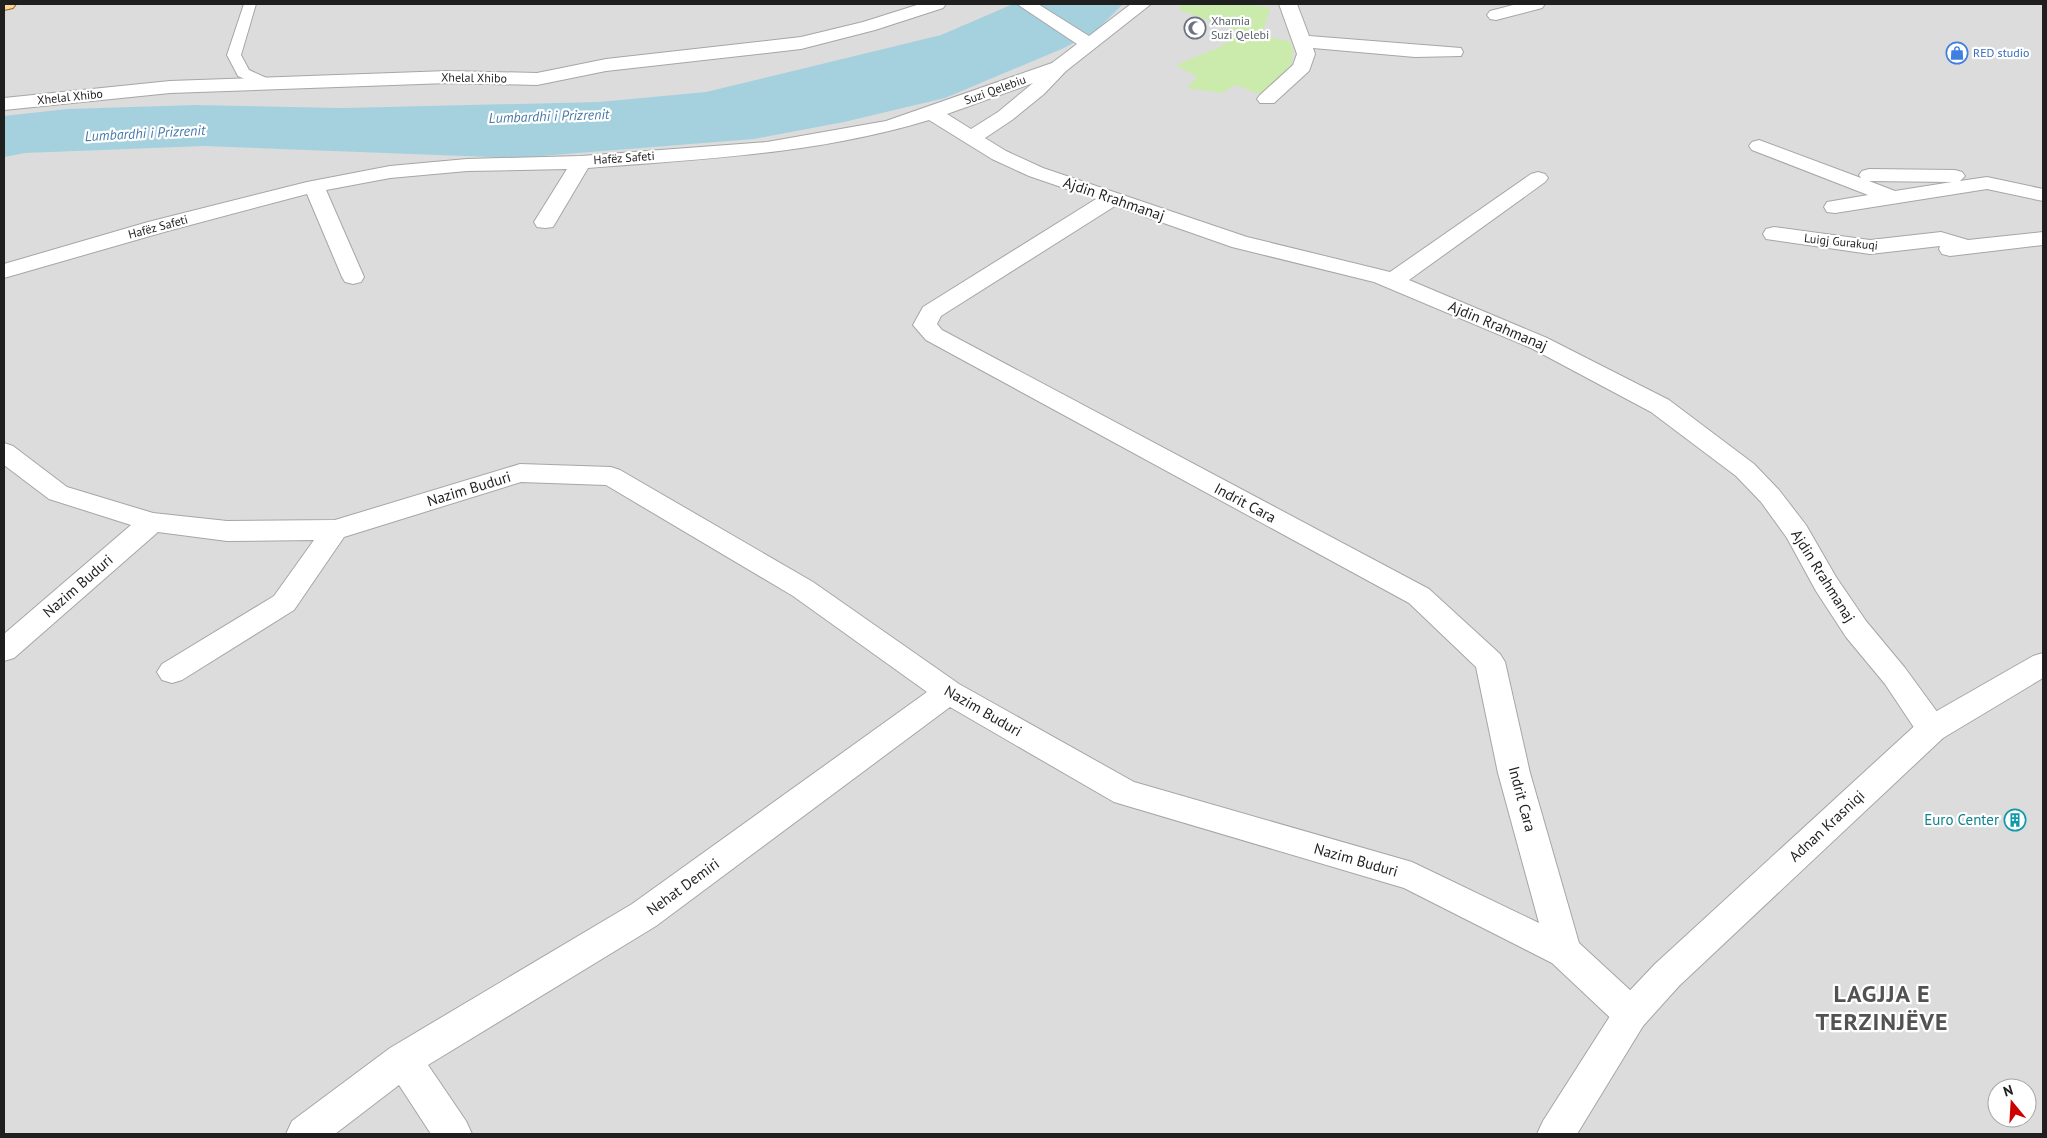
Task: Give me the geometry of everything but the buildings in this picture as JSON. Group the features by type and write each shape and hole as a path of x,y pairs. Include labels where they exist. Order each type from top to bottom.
{"street":[{"name":"Xhelal Xhibo","path":"4,104 170,87 448,77 537,79 606,65 801,43 869,26 937,4"},
{"path":"1026,4 1080,39"},
{"name":"Suzi Qelebiu","path":"971,138 1005,116 1037,90 1059,67 1080,39 1142,4"},
{"path":"1267,99 1302,67 1306,54 1288,4"},
{"path":"1496,15 1536,4"},
{"path":"1301,40 1348,46 1454,52"},
{"name":"Suzi Qelebiu","path":"931,113 1059,67"},
{"name":"Ajdin Rrahmanaj","path":"931,113 999,156 1036,172 1240,242 1393,281 1539,343 1660,406 1745,470 1770,496 1797,532 1826,584 1856,629 1895,676 1932,728"},
{"name":"Hafëz Safeti","path":"4,271 156,227 314,186 390,172 457,166 581,162 767,148 889,126 931,113"},
{"path":"1759,146 1894,198"},
{"path":"545,222 581,162"},
{"path":"1869,175 1949,175 2043,195"},
{"path":"1393,281 1538,178"},
{"path":"1835,207 1987,183"},
{"path":"314,186 353,277"},
{"name":"Indrit Cara","path":"1111,198 931,312 925,325 934,335 1419,596 1490,662 1514,773 1564,952"},
{"name":"Luigj Gurakuqi","path":"1774,234 1870,247 1941,240 1967,247"},
{"name":"Luigj Gurakuqi","path":"1935,252 2043,238"},
{"name":"Nazim Buduri","path":"4,452 58,493 152,522 228,531 335,530 520,474 611,476 803,589 949,692 1125,793 1412,876 1564,952 1632,1014"},
{"name":"Nazim Buduri","path":"4,650 152,522"},
{"path":"172,672 284,603 335,530"},
{"name":"Adnan Krasniqi","path":"1562,1132 1632,1014 1667,975 1932,728 2043,664"},
{"name":"Nehat Demiri","path":"305,1134 403,1060 644,915 949,692"},
{"path":"403,1060 453,1134"}],"lane":[{"path":"250,4 234,55 243,73 268,84"}],"shaded area":[{"path":"4,4 2043,4 2043,1134 4,1134"}],"green space":[{"path":"1184,4 1248,4 1270,8 1262,35 1291,42 1293,52 1290,67 1286,73 1259,94 1236,85 1221,93 1187,88 1197,77 1176,65 1220,47 1241,32 1177,9"}],"water":[{"name":"Lumbardhi i Prizrenit","path":"1013,4 1123,4 1096,31 1064,48 945,98 844,122 754,139 515,158 204,146 25,153 4,157 4,116 67,109 195,105 343,108 599,102 706,92 941,35"}],"place":[{"name":"Xhamia Suzi Qelebi","path":"1195,28"},
{"name":"RED studio","path":"1957,53"},
{"name":"Euro Center","path":"2015,820"}],"district":[{"name":"LAGJJA E TERZINJËVE","path":"1882,1008"}]}
